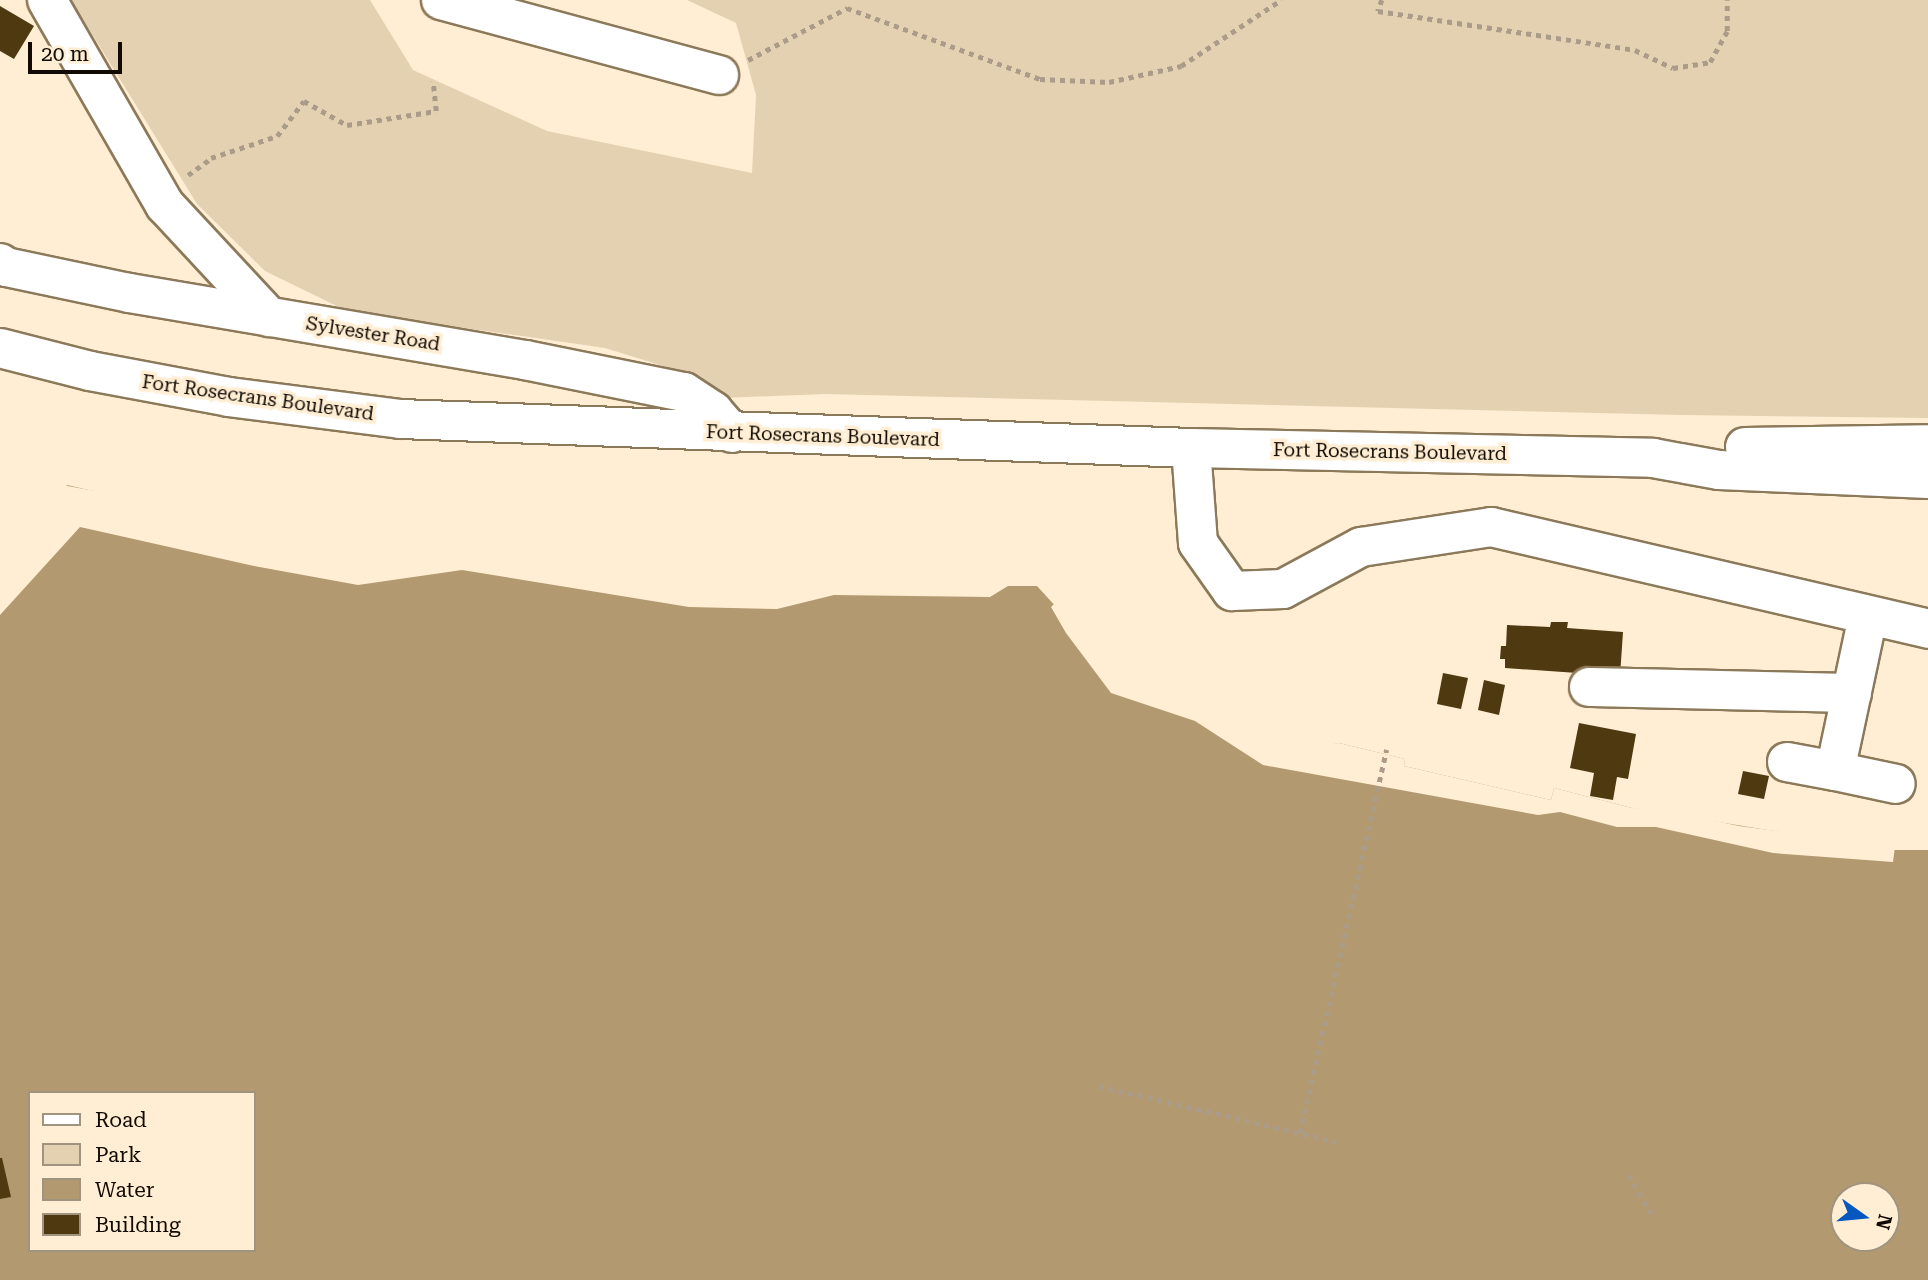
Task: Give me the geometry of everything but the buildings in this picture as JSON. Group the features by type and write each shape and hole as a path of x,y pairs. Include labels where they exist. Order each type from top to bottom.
{"street":[{"path":"47,0 165,205 269,317"},
{"path":"441,0 719,75"},
{"name":"Sylvester Road","path":"0,263 6,267 129,293 525,360 684,392 713,411 732,433"},
{"name":"Fort Rosecrans Boulevard","path":"0,348 90,371 229,397 400,419 1191,448 1653,458 1719,470 1928,480"},
{"name":"Fort Rosecrans Boulevard","path":"1653,458 1722,447 1928,444"},
{"path":"1191,448 1198,542 1232,591 1283,589 1361,547 1491,527 1928,629"},
{"path":"1835,771 1868,616"},
{"path":"1589,687 1852,693"},
{"path":"1787,762 1896,784"}],"path":[{"path":"719,75 847,8 1040,79 1110,82 1181,66 1281,0"},
{"path":"1382,0 1378,11 1636,50 1673,68 1710,62 1727,31 1727,0"},
{"path":"183,179 211,158 277,135 304,102 347,125 436,111 433,81"},
{"path":"1300,1133 1386,750"},
{"path":"1099,1086 1337,1142"},
{"path":"1629,1175 1652,1214"}],"green space":[{"path":"71,0 370,0 413,70 547,131 752,173 756,95 736,23 687,0 1928,0 1928,418 1681,415 825,394 719,398 689,374 605,348 347,311 265,271 197,204"}],"water":[{"path":"67,485 273,532 488,563 714,586 1037,586 1123,680 1289,753 1339,743 1405,759 1404,766 1551,800 1554,788 1632,808 1890,850 1928,850 1928,1280 0,1280 0,566"}],"pier":[{"path":"62,485 274,528 415,544 454,540 489,560 714,583 1004,583 1008,586 990,597 834,595 777,609 689,607 462,570 358,585 254,566 80,527 0,615 0,560"},
{"path":"1056,602 1125,677 1229,718 1289,749 1339,743 1405,759 1404,766 1551,800 1554,788 1632,808 1658,809 1739,826 1895,847 1893,862 1773,853 1656,827 1617,827 1560,812 1538,815 1263,765 1195,721 1111,693 1066,633 1051,607"}]}
